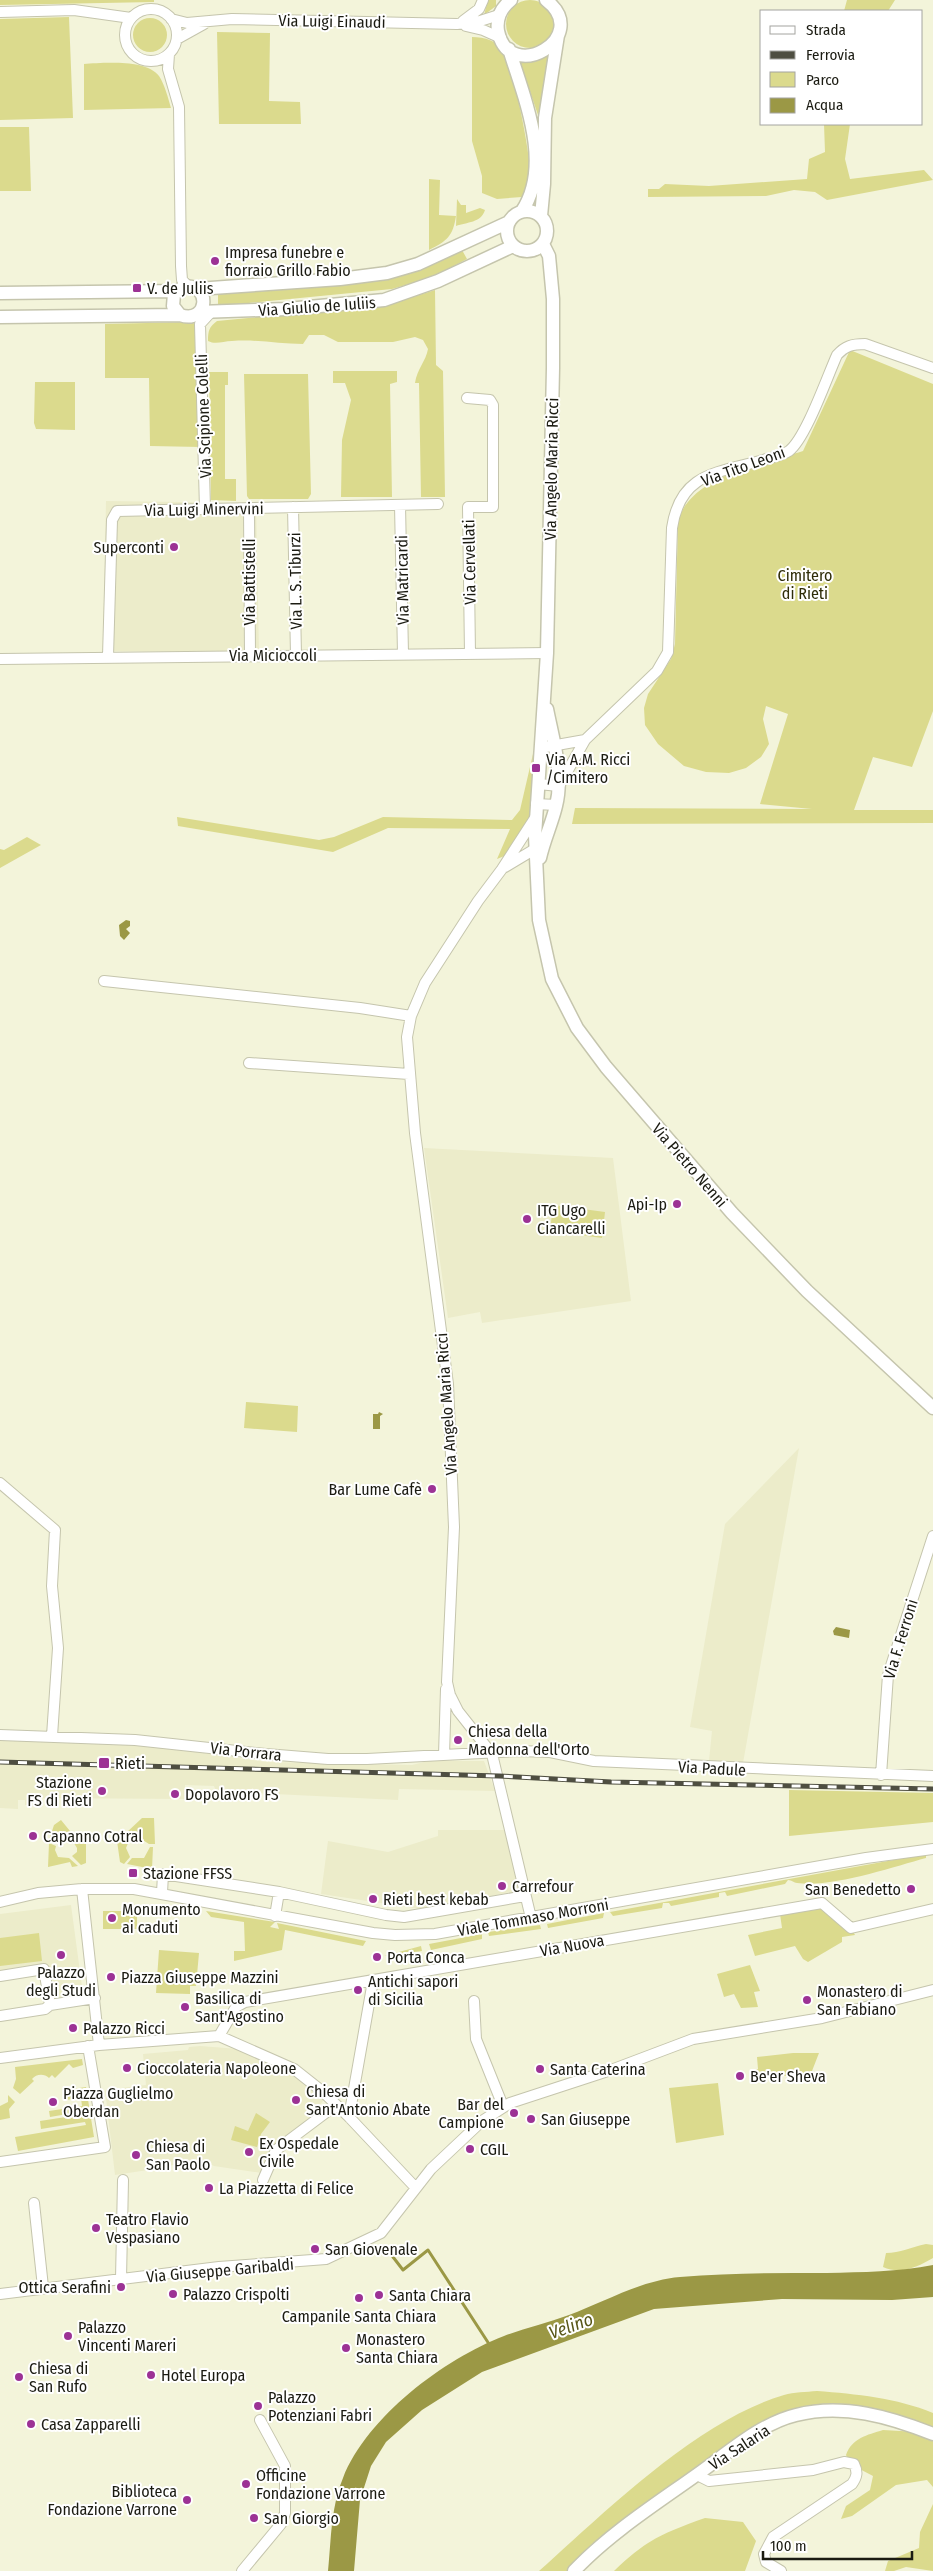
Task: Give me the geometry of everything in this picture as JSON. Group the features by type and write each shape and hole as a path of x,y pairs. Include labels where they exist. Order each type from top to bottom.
{"main road":[{"path":"503,6 498,26 501,38 510,49 525,102 534,144 534,189 522,212 509,222 506,234 512,246 524,252 531,251 542,244 547,233 541,216 546,118 559,23 552,2"},
{"path":"510,49 523,55 537,55 550,47 558,35"},
{"path":"522,212 529,211 541,216"},
{"name":"Via Giulio de Iuliis","path":"0,293 187,289 340,279 387,273 418,264 509,222"},
{"name":"Via Angelo Maria Ricci","path":"538,869 539,847 536,810 547,653 553,336 549,256 542,244"},
{"name":"Via Giulio de Iuliis","path":"0,317 196,316 384,300 438,281 512,246"},
{"path":"187,289 204,302 196,316 174,309 172,302 187,289"},
{"name":"Via Angelo Maria Ricci","path":"539,847 556,806 559,786 554,744 545,697"},
{"name":"Via Pietro Nenni","path":"538,869 539,920 548,964 559,996 577,1028 630,1096 732,1213 807,1291 933,1408"},
{"name":"Via Salaria","path":"574,2571 608,2540 696,2475 771,2425 795,2415 821,2411 868,2414 904,2423 933,2434"}],"street":[{"path":"458,24 473,16 483,0"},
{"path":"125,39 126,28 131,18 138,12 154,5 171,18 176,28 177,39 169,54 168,69 179,114 182,280 187,289"},
{"name":"Via Luigi Einaudi","path":"171,18 187,23 232,19 458,24 480,21 503,6"},
{"path":"0,12 74,10 131,18"},
{"path":"101,14 115,24 133,54 148,61 172,83"},
{"name":"Via Luigi Einaudi","path":"177,39 208,22"},
{"name":"Via Luigi Einaudi","path":"458,24 483,30 501,38"},
{"path":"148,61 159,60 169,54"},
{"name":"Via Scipione Colelli","path":"196,316 206,509"},
{"name":"Via Tito Leoni","path":"559,786 585,740 657,671 668,652 672,528 674,509 681,496 691,485 702,479 789,451 800,439 837,355 844,348 854,344 865,344 933,368"},
{"name":"Via Cervellati","path":"467,398 490,400 493,405 493,507 468,507 470,654"},
{"name":"Via Luigi Minervini","path":"108,656 113,515 120,510 438,504"},
{"name":"Via Matricardi","path":"400,505 403,654"},
{"name":"Via L. S. Tiburzi","path":"294,507 296,655"},
{"name":"Via Battistelli","path":"249,508 250,655"},
{"name":"Via Micioccoli","path":"0,658 547,653"},
{"path":"540,748 585,740"},
{"path":"538,784 559,786"},
{"path":"536,810 556,806"},
{"name":"Via Angelo Maria Ricci","path":"531,1918 492,1754 458,1711 450,1695 447,1682 454,1528 448,1384 407,1037 411,1016 425,983 478,900 502,869 536,810"},
{"name":"Via Angelo Maria Ricci","path":"502,869 539,847"},
{"path":"514,862 538,869"},
{"path":"104,981 332,1005 411,1016"},
{"path":"249,1063 410,1074"},
{"path":"0,1484 55,1530 52,1586 58,1648 52,1736"},
{"name":"Via F. Ferroni","path":"881,1775 888,1675 933,1536"},
{"path":"444,1755 447,1682"},
{"name":"Via Porrara","path":"0,1735 161,1742 320,1758 492,1754"},
{"name":"Via Padule","path":"492,1754 515,1751 550,1752 594,1761 933,1776"},
{"name":"Viale Tommaso Morroni","path":"0,1902 38,1893 82,1889 134,1889 382,1934 435,1934 866,1858 933,1849"},
{"path":"162,1893 163,1874 279,1892 386,1915 404,1917 525,1896"},
{"path":"0,2162 105,2147 94,2046 95,1998 82,1889"},
{"path":"275,1916 279,1892"},
{"name":"Via Nuova","path":"220,2036 236,2007 245,2002 822,1903 851,1928 933,1909"},
{"path":"382,1934 386,1915"},
{"path":"0,1976 44,1970 50,2005"},
{"path":"349,2117 358,2070 364,2020 373,1980"},
{"name":"Via Giuseppe Garibaldi","path":"0,2294 43,2287 220,2267 326,2259 381,2233 415,2187 482,2121 503,2106 693,2039 822,2018 933,1990"},
{"path":"0,2016 95,1998"},
{"path":"474,2001 476,2039 503,2106"},
{"path":"0,2058 94,2046 220,2036 294,2069 349,2117 415,2187"},
{"path":"263,2180 276,2150 336,2105"},
{"path":"122,2279 123,2180"},
{"path":"34,2203 43,2287"},
{"path":"242,2571 281,2524 285,2513 285,2466 260,2420"},
{"path":"696,2475 709,2481 813,2470 844,2462 854,2464 857,2470 856,2478 852,2484 773,2537 764,2554 766,2562 782,2571"}],"shaded area":[{"path":"106,501 256,503 259,651 103,651"},
{"name":"ITG Ugo Ciancarelli","path":"424,1148 613,1158 631,1301 482,1323 480,1312 448,1318"},
{"path":"799,1448 743,1763 709,1761 712,1731 690,1727 725,1524"},
{"path":"0,1740 140,1744 266,1762 412,1765 428,1761 484,1761 495,1791 399,1789 398,1800 216,1791 214,1786 185,1785 185,1799 36,1798 34,1799 34,1805 25,1805 25,1800 18,1800 18,1809 0,1808"},
{"path":"438,1830 510,1830 524,1889 428,1910 321,1894 328,1841 388,1852 438,1836"},
{"name":"Palazzo degli Studi","path":"71,1905 83,1994 52,1998 47,1965 0,1971 0,1914"},
{"name":"Ex Ospedale Civile","path":"189,2047 239,2049 292,2072 325,2098 311,2118 262,2173 214,2166 199,2158 161,2168 115,2175 105,2090 146,2085 143,2054 188,2050"}],"green space":[{"path":"0,0 154,0 154,2 0,5"},
{"path":"488,0 496,0 496,6 484,15"},
{"path":"525,0 535,0 547,7 554,19 554,29 547,41 535,48 525,48 517,44 510,37 506,29 506,19 510,11 517,4"},
{"path":"847,0 895,0 889,10 844,10"},
{"path":"69,17 73,118 0,120 0,19"},
{"path":"150,18 162,23 167,35 162,47 150,52 138,47 133,35 138,23"},
{"path":"217,32 270,33 269,101 300,102 301,124 219,124"},
{"path":"472,37 495,42 505,52 509,61 529,159 530,184 522,197 497,199 482,193 482,176 472,141"},
{"path":"550,55 540,121 519,59 535,61"},
{"path":"84,64 135,64 153,71 163,83 171,108 84,110"},
{"path":"824,125 850,125 845,159 850,179 924,170 933,180 827,200 815,192 794,190 766,196 648,197 648,189 659,189 665,184 709,186 807,179 809,159 825,152"},
{"path":"0,127 29,127 31,191 0,191"},
{"path":"429,179 440,180 439,215 456,216 448,237 429,250"},
{"path":"457,199 461,205 466,205 466,213 480,208 485,210 477,220 456,226"},
{"path":"462,250 467,259 433,277 392,289 218,306 218,292 356,281"},
{"path":"435,290 436,365 443,371 445,497 421,497 419,383 415,383 428,349 423,340 415,337 393,342 338,342 324,335 309,335 303,344 250,341 217,343 208,341 208,334 212,325 217,321 390,304"},
{"path":"190,322 196,324 201,447 150,446 149,378 105,378 105,324"},
{"name":"Cimitero di Rieti","path":"850,350 933,384 933,711 912,767 873,757 854,810 933,810 933,823 572,824 575,808 812,809 760,804 788,714 766,706 763,719 769,744 761,757 746,768 729,773 706,772 684,766 658,744 645,725 644,708 648,694 671,659 675,644 678,521 685,505 697,492 730,474 803,451"},
{"path":"333,371 397,371 397,382 390,384 392,497 341,497 342,440 351,400 345,383 333,383"},
{"path":"209,372 228,372 228,385 225,385 225,479 236,479 236,501 211,500"},
{"path":"244,374 308,374 311,494 308,499 249,499 247,496"},
{"path":"35,382 75,382 75,430 36,429 34,423"},
{"path":"533,754 531,823 514,852 497,859 510,829 388,828 333,852 178,826 177,817 319,840 334,837 383,817 512,820 520,810"},
{"path":"27,837 41,845 0,868 0,849 4,850"},
{"path":"553,1205 605,1212 602,1238 550,1231"},
{"path":"246,1402 298,1406 297,1432 244,1428"},
{"path":"789,1790 933,1793 933,1822 789,1836"},
{"path":"142,1818 154,1818 155,1844 149,1844 138,1837 130,1839 125,1834"},
{"path":"61,1820 70,1831 86,1841 86,1863 81,1865 72,1856 77,1852 77,1848 72,1840 62,1839 55,1843 49,1840 54,1825"},
{"path":"122,1836 129,1841 126,1848 130,1857 124,1864 120,1862 117,1841"},
{"path":"49,1843 56,1846 55,1850 58,1857 69,1858 78,1866 72,1867 70,1862 48,1867"},
{"path":"150,1847 153,1847 152,1869 127,1864 132,1858 144,1858"},
{"path":"926,1854 926,1858 844,1880 811,1884 796,1883 788,1880 785,1884 727,1896 725,1892 719,1893 719,1897 671,1906 669,1903 663,1903 662,1908 613,1916 610,1912"},
{"path":"822,1903 851,1928 855,1935 842,1937 842,1942 808,1962 803,1959 795,1946 755,1956 748,1935 782,1928 780,1914"},
{"path":"103,1911 137,1911 137,1929 103,1929"},
{"path":"206,1911 275,1922 270,1927 279,1929 277,1923 366,1941 363,1946 285,1930 282,1950 234,1961 234,1951 245,1951 244,1922 211,1917"},
{"path":"604,1913 603,1918 548,1928 547,1924"},
{"path":"540,1925 541,1929 489,1936 488,1932"},
{"path":"39,1933 42,1961 0,1966 0,1938"},
{"path":"482,1934 482,1939 431,1950 429,1944"},
{"path":"421,1946 422,1951 384,1956"},
{"path":"159,1950 199,1953 196,1986 190,1986 190,1994 156,1993"},
{"path":"750,1965 760,1991 754,1992 758,2007 741,2008 734,1994 724,1997 717,1974"},
{"path":"793,2053 819,2053 812,2071 796,2076 752,2076 752,2071 758,2069 757,2057"},
{"path":"82,2059 83,2065 73,2068 69,2064 55,2078 52,2075 49,2078 42,2075 36,2076 32,2079 34,2081 20,2094 13,2088 16,2079 15,2067"},
{"path":"718,2083 724,2135 676,2143 669,2088"},
{"path":"86,2087 94,2137 18,2151 15,2137 86,2125 85,2122 41,2129 40,2121 85,2114 85,2111 50,2117 49,2111 82,2106 81,2098 66,2100 65,2090"},
{"path":"8,2095 15,2102 9,2109 10,2118 0,2120 0,2106 8,2102"},
{"path":"256,2113 270,2122 261,2134 257,2147 231,2140 235,2126 248,2131"},
{"path":"926,2244 933,2245 933,2258 909,2269 896,2270 883,2267 886,2253"},
{"path":"817,2391 876,2398 919,2408 933,2413 933,2429 900,2416 792,2411 570,2571 539,2571 623,2496 686,2446 751,2407 784,2395"},
{"path":"883,2430 918,2432 933,2441 933,2487 927,2480 896,2485 852,2516 841,2519 846,2506 870,2490 873,2476 850,2464 846,2455 856,2441"},
{"path":"933,2504 933,2571 906,2567 894,2571 885,2571 888,2561 919,2548 920,2532"},
{"path":"705,2518 743,2522 756,2541 745,2571 614,2571 625,2560 656,2538"}],"water":[{"path":"126,920 130,921 130,926 126,929 130,933 124,940 120,936 119,925"},
{"path":"379,1412 383,1414 380,1416 380,1429 373,1429 373,1414 378,1414"},
{"path":"836,1627 850,1630 849,1638 834,1635 833,1631"},
{"name":"Velino","path":"933,2265 933,2297 892,2300 782,2299 654,2309 482,2372 422,2410 386,2442 371,2466 360,2500 354,2571 328,2571 336,2500 343,2478 354,2455 370,2433 410,2393 457,2359 481,2346 512,2333 569,2315 623,2292 666,2279 735,2274 880,2271"}],"waterway":[{"path":"393,2257 403,2270 428,2250 491,2347"}],"railway":[{"path":"0,1762 499,1776 611,1782 933,1789"}],"place":[{"name":"Impresa funebre e fiorraio Grillo Fabio","path":"215,261"},
{"name":"V. de Juliis","path":"137,288"},
{"name":"Superconti","path":"174,547"},
{"name":"Via A.M. Ricci /Cimitero","path":"536,768"},
{"name":"Api-Ip","path":"677,1204"},
{"name":"ITG Ugo Ciancarelli","path":"527,1219"},
{"name":"Bar Lume Cafè","path":"432,1489"},
{"name":"Chiesa della Madonna dell'Orto","path":"458,1740"},
{"name":"Rieti","path":"104,1763"},
{"name":"Stazione FS di Rieti","path":"102,1791"},
{"name":"Dopolavoro FS","path":"175,1794"},
{"name":"Capanno Cotral","path":"33,1836"},
{"name":"Stazione FFSS","path":"133,1873"},
{"name":"Carrefour","path":"502,1886"},
{"name":"San Benedetto","path":"911,1889"},
{"name":"Rieti best kebab","path":"373,1899"},
{"name":"Monumento ai caduti","path":"112,1918"},
{"name":"Palazzo degli Studi","path":"61,1955"},
{"name":"Porta Conca","path":"377,1957"},
{"name":"Piazza Giuseppe Mazzini","path":"111,1977"},
{"name":"Antichi sapori di Sicilia","path":"358,1990"},
{"name":"Monastero di San Fabiano","path":"807,2000"},
{"name":"Basilica di Sant'Agostino","path":"185,2007"},
{"name":"Palazzo Ricci","path":"73,2028"},
{"name":"Cioccolateria Napoleone","path":"127,2068"},
{"name":"Santa Caterina","path":"540,2069"},
{"name":"Be'er Sheva","path":"740,2076"},
{"name":"Chiesa di Sant'Antonio Abate","path":"296,2100"},
{"name":"Piazza Guglielmo Oberdan","path":"53,2102"},
{"name":"Bar del Campione","path":"514,2113"},
{"name":"San Giuseppe","path":"531,2119"},
{"name":"CGIL","path":"470,2149"},
{"name":"Ex Ospedale Civile","path":"249,2152"},
{"name":"Chiesa di San Paolo","path":"136,2155"},
{"name":"La Piazzetta di Felice","path":"209,2188"},
{"name":"Teatro Flavio Vespasiano","path":"96,2228"},
{"name":"San Giovenale","path":"315,2249"},
{"name":"Ottica Serafini","path":"121,2287"},
{"name":"Palazzo Crispolti","path":"173,2294"},
{"name":"Santa Chiara","path":"379,2295"},
{"name":"Campanile Santa Chiara","path":"359,2298"},
{"name":"Palazzo Vincenti Mareri","path":"68,2336"},
{"name":"Monastero Santa Chiara","path":"346,2348"},
{"name":"Hotel Europa","path":"151,2375"},
{"name":"Chiesa di San Rufo","path":"19,2377"},
{"name":"Palazzo Potenziani Fabri","path":"258,2406"},
{"name":"Casa Zapparelli","path":"31,2424"},
{"name":"Officine Fondazione Varrone","path":"246,2484"},
{"name":"Biblioteca Fondazione Varrone","path":"187,2500"},
{"name":"San Giorgio","path":"254,2518"}]}
